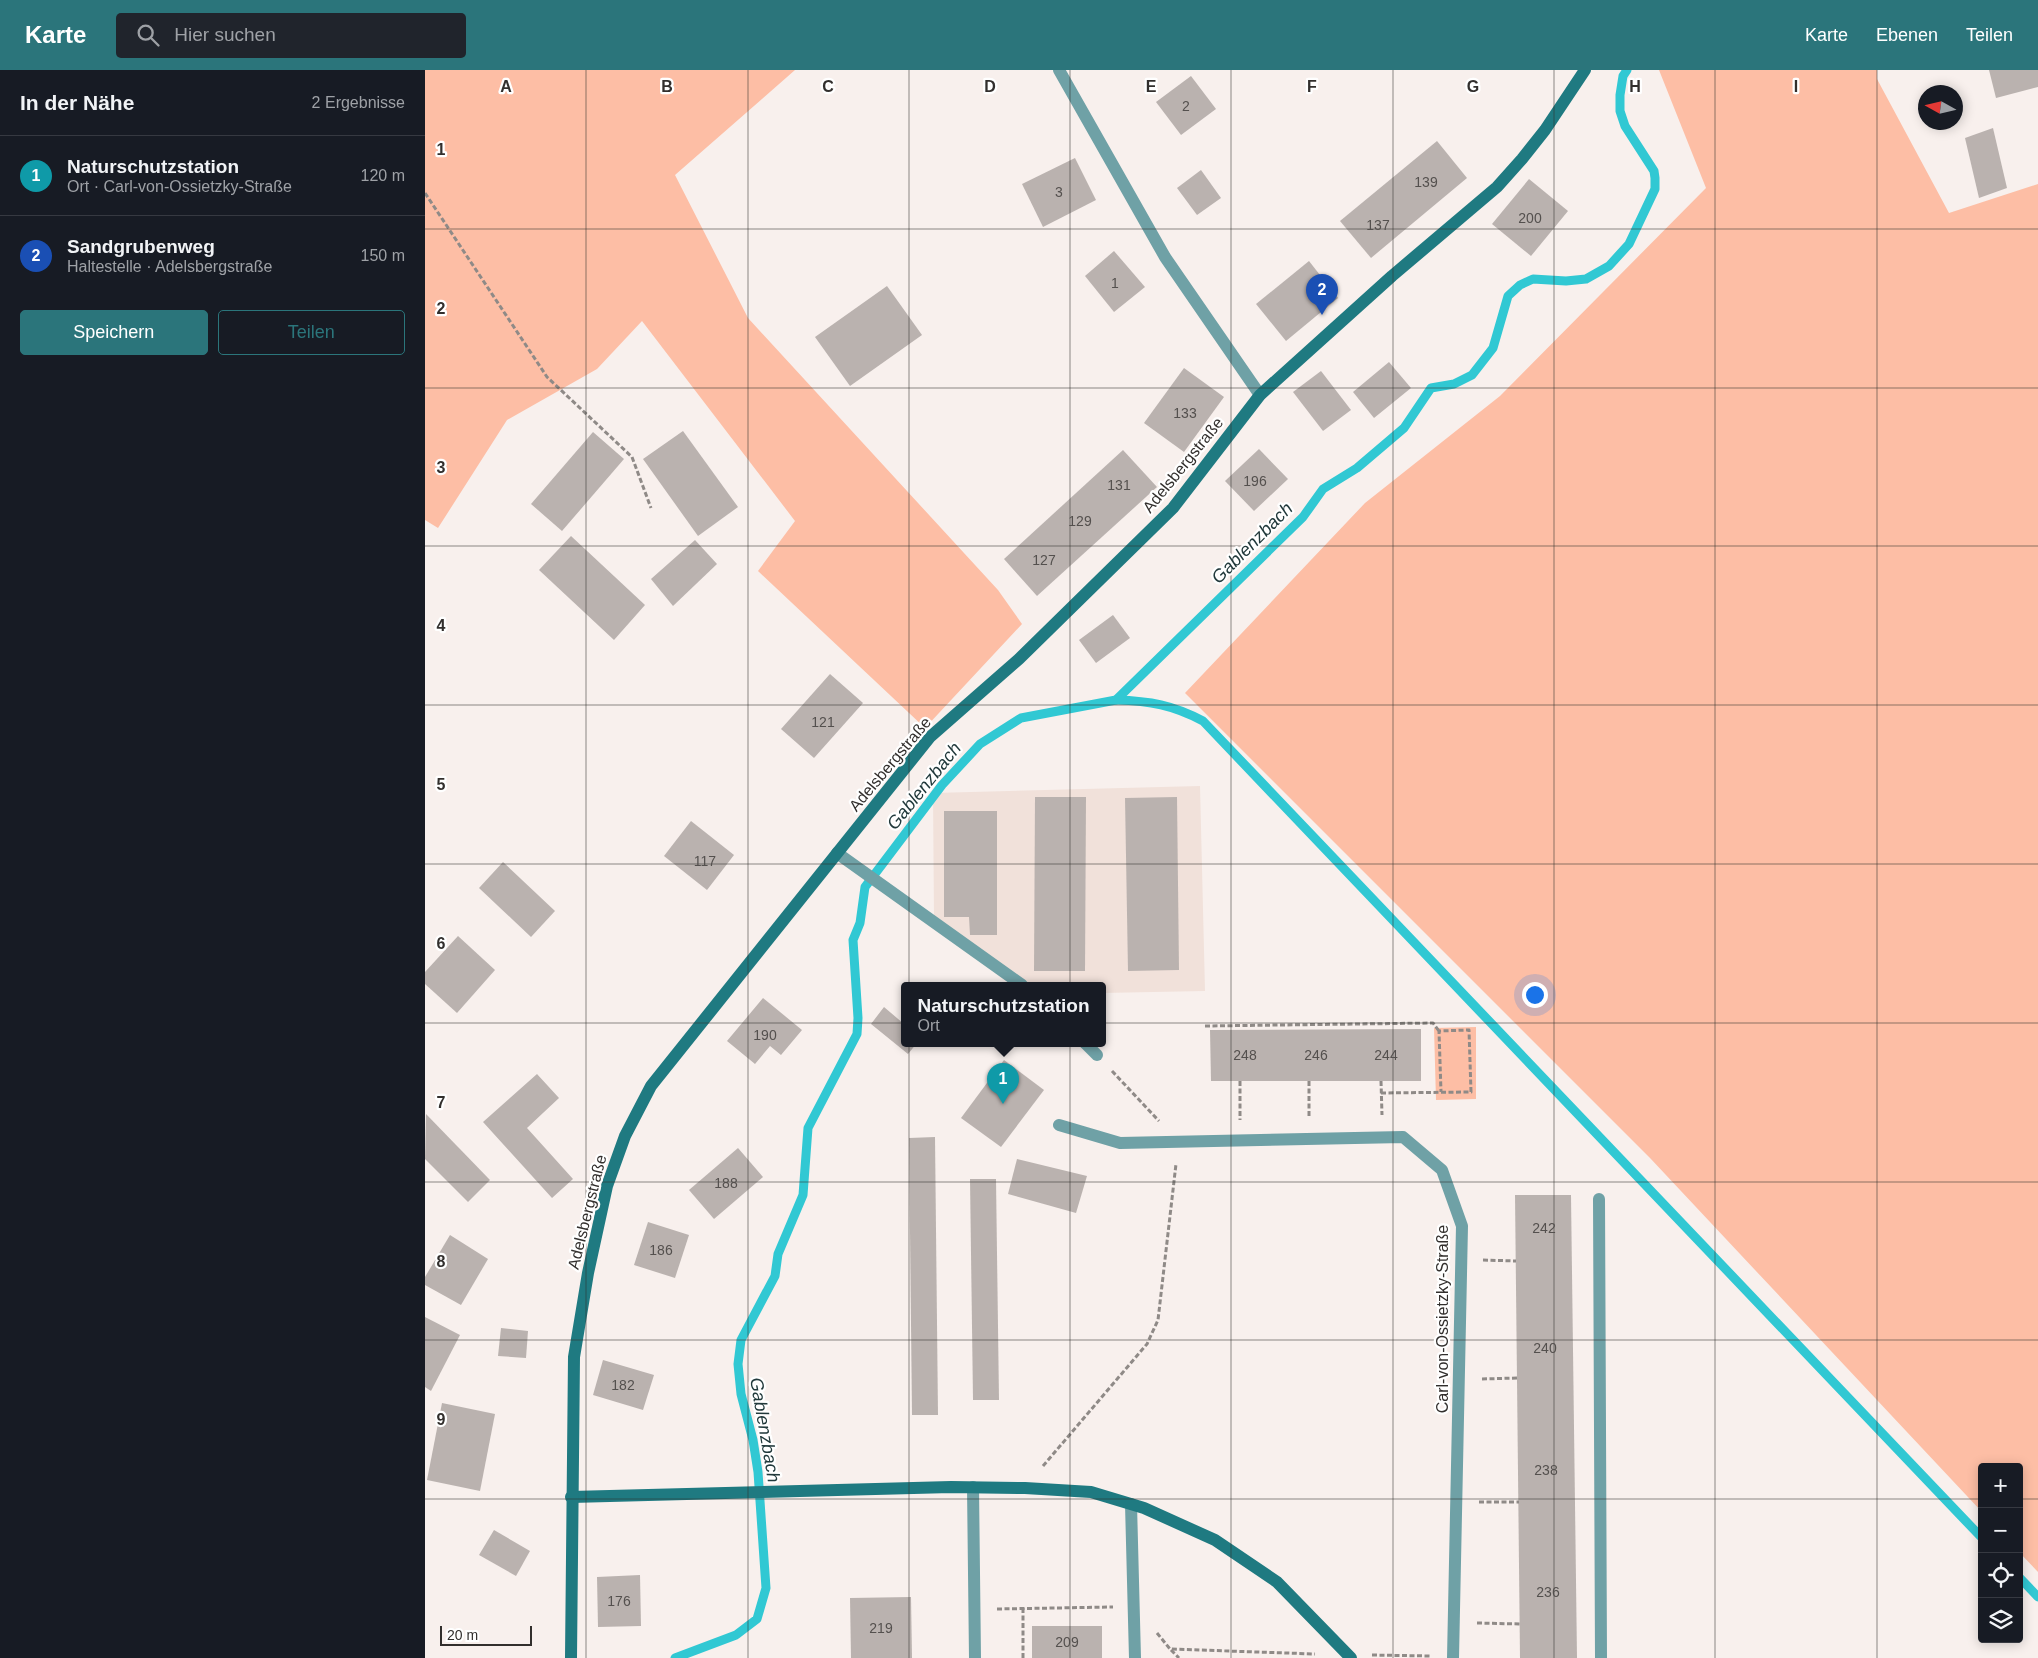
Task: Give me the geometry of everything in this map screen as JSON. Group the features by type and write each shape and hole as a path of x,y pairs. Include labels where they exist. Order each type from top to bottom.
{"street":[{"path":"1059,70 1165,258 1260,395"},
{"name":"Adelsbergstraße","path":"571,1658 571,1497 574,1357 588,1273 607,1186 625,1136 651,1086 930,737 1019,659 1173,508 1260,395 1399,270 1497,187 1545,130 1585,70"},
{"path":"837,853 1018,982"},
{"path":"1089,1047 1097,1055"},
{"name":"Carl-von-Ossietzky-Straße","path":"1059,1125 1120,1143 1403,1137 1443,1170 1462,1226 1453,1657"},
{"path":"1599,1199 1601,1658"},
{"path":"973,1487 975,1658"},
{"path":"571,1497 973,1487 1091,1492 1131,1504 1215,1540 1277,1582 1350,1656"},
{"path":"1131,1504 1135,1658"}],"path":[{"path":"425,193 547,377 633,457 651,508"},
{"path":"1205,1026 1433,1023 1439,1031 1441,1092"},
{"path":"1381,1093 1471,1092 1469,1030 1439,1031"},
{"path":"1025,1488 1147,1344 1158,1320 1178,1141 1097,1055"},
{"path":"1240,1081 1240,1125"},
{"path":"1309,1081 1309,1125"},
{"path":"1381,1081 1382,1123"},
{"path":"1475,1260 1516,1261"},
{"path":"1476,1379 1517,1378"},
{"path":"1476,1502 1519,1502"},
{"path":"974,1610 1135,1606 1179,1658"},
{"path":"1023,1608 1023,1658"},
{"path":"1477,1623 1520,1624"},
{"path":"1170,1649 1350,1656 1453,1657"}],"shaded area":[{"path":"425,70 795,70 675,175 748,318 998,590 1022,624 925,728 758,571 795,521 642,321 597,369 507,420 438,528 425,520"},
{"path":"1659,70 1877,70 1877,79 1949,213 2038,184 2038,1572 2023,1556 2023,1463 1978,1463 1978,1508 1650,1158 1185,693 1365,503 1500,396 1706,188"},
{"path":"1200,786 1205,991 1106,993 1106,982 1025,982 934,918 933,793"},
{"path":"1476,1027 1476,1099 1436,1100 1434,1028"}],"building":[{"path":"1989,70 2038,70 2038,87 1996,98"},
{"path":"1191,76 1216,109 1181,135 1156,102"},
{"path":"1993,128 2007,188 1979,198 1965,138"},
{"path":"1437,141 1467,178 1371,258 1340,221"},
{"path":"1075,158 1096,200 1043,227 1022,184"},
{"path":"1201,170 1221,198 1197,215 1177,188"},
{"path":"1529,179 1568,211 1531,256 1492,224"},
{"path":"1114,251 1145,287 1114,312 1085,276"},
{"path":"1309,261 1338,298 1286,341 1256,304"},
{"path":"887,286 922,335 850,386 815,337"},
{"path":"1389,362 1411,388 1374,418 1353,392"},
{"path":"1184,368 1224,397 1184,452 1144,423"},
{"path":"1321,371 1351,410 1323,431 1293,392"},
{"path":"683,431 738,507 698,536 643,459"},
{"path":"593,432 624,459 562,531 531,504"},
{"path":"1259,449 1288,479 1254,511 1225,481"},
{"path":"1123,450 1157,487 1037,596 1004,559"},
{"path":"571,536 645,605 614,640 539,570"},
{"path":"695,540 717,564 673,606 651,579"},
{"path":"1113,615 1130,638 1096,663 1079,640"},
{"path":"830,674 863,703 814,758 781,729"},
{"path":"1035,797 1086,797 1085,971 1034,971"},
{"path":"1177,797 1179,970 1128,971 1125,798"},
{"path":"944,811 997,811 997,935 970,935 969,917 944,917"},
{"path":"691,821 734,855 707,890 664,856"},
{"path":"503,862 555,911 531,937 479,888"},
{"path":"458,936 495,970 457,1013 425,984 425,972"},
{"path":"763,998 802,1030 781,1055 770,1046 755,1064 727,1041"},
{"path":"884,1007 901,1021 901,1047 914,1047 908,1054 871,1024"},
{"path":"1421,1029 1421,1081 1211,1081 1210,1030"},
{"path":"1004,1060 1044,1090 1001,1147 961,1118"},
{"path":"537,1074 559,1098 527,1128 573,1179 552,1198 483,1122"},
{"path":"426,1114 490,1180 468,1202 425,1159"},
{"path":"935,1137 938,1415 912,1415 909,1138"},
{"path":"738,1148 763,1177 714,1219 689,1190"},
{"path":"1017,1159 1087,1176 1076,1213 1008,1194"},
{"path":"970,1179 996,1179 999,1400 973,1400"},
{"path":"1515,1195 1571,1195 1577,1658 1520,1658"},
{"path":"648,1222 689,1235 675,1278 634,1265"},
{"path":"450,1235 488,1259 461,1305 425,1285 425,1277"},
{"path":"425,1317 460,1335 431,1391 425,1387"},
{"path":"501,1328 528,1331 526,1358 498,1356"},
{"path":"603,1360 654,1375 643,1410 593,1395"},
{"path":"442,1403 495,1414 480,1491 427,1480"},
{"path":"494,1530 530,1551 516,1576 479,1555"},
{"path":"640,1575 641,1626 598,1627 597,1577"},
{"path":"911,1597 912,1658 851,1658 850,1598"},
{"path":"1032,1626 1102,1626 1102,1658 1032,1658"}],"waterway":[{"name":"Gablenzbach","path":"675,1658 736,1635 757,1619 766,1588 758,1472 753,1440 741,1394 738,1364 741,1340 775,1276 778,1254 803,1195 808,1128 857,1034 858,1018 853,940 860,923 865,887 942,785 980,744 1021,718 1116,700 1303,517 1323,489 1357,468 1404,428 1431,388 1454,384 1472,375 1493,348 1508,296 1520,285 1533,279 1566,281 1586,279 1609,266 1629,244 1655,189 1654,171 1625,126 1620,111 1623,76 1627,70"},
{"path":"1116,700 1140,701 1161,705 1182,711 1203,721 1978,1534"},
{"path":"2023,1581 2038,1597"}],"place":[{"name":"Sandgrubenweg","path":"1322,315"},
{"name":"Naturschutzstation","path":"1003,1104"}]}
